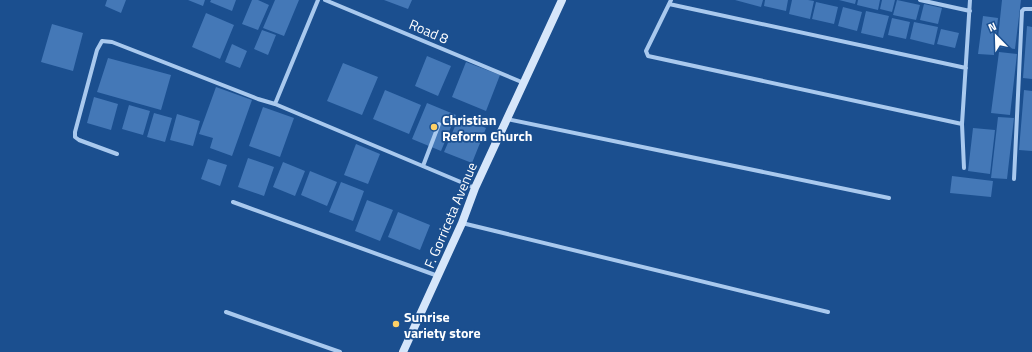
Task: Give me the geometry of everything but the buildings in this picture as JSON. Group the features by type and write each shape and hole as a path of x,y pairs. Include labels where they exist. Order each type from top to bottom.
{"main road":[{"name":"F. Gorriceta Avenue","path":"403,352 462,223 475,188 562,0"}],"street":[{"path":"275,104 318,0"},
{"name":"Road 8","path":"325,0 524,83"},
{"path":"920,0 970,11"},
{"path":"964,168 962,124 970,0"},
{"path":"962,124 648,56 646,51 670,2 966,68"},
{"path":"1014,179 1022,11 1024,9 1032,9"},
{"path":"117,154 79,140 76,137 75,132 97,50 102,41 112,42 258,99 275,104 475,188"},
{"path":"507,119 889,198"},
{"path":"422,166 439,124"},
{"path":"233,202 438,277"},
{"path":"462,223 828,312"},
{"path":"226,312 340,352"}],"place":[{"name":"Christian Reform Church","path":"434,127"},
{"name":"Sunrise variety store","path":"396,324"}]}
